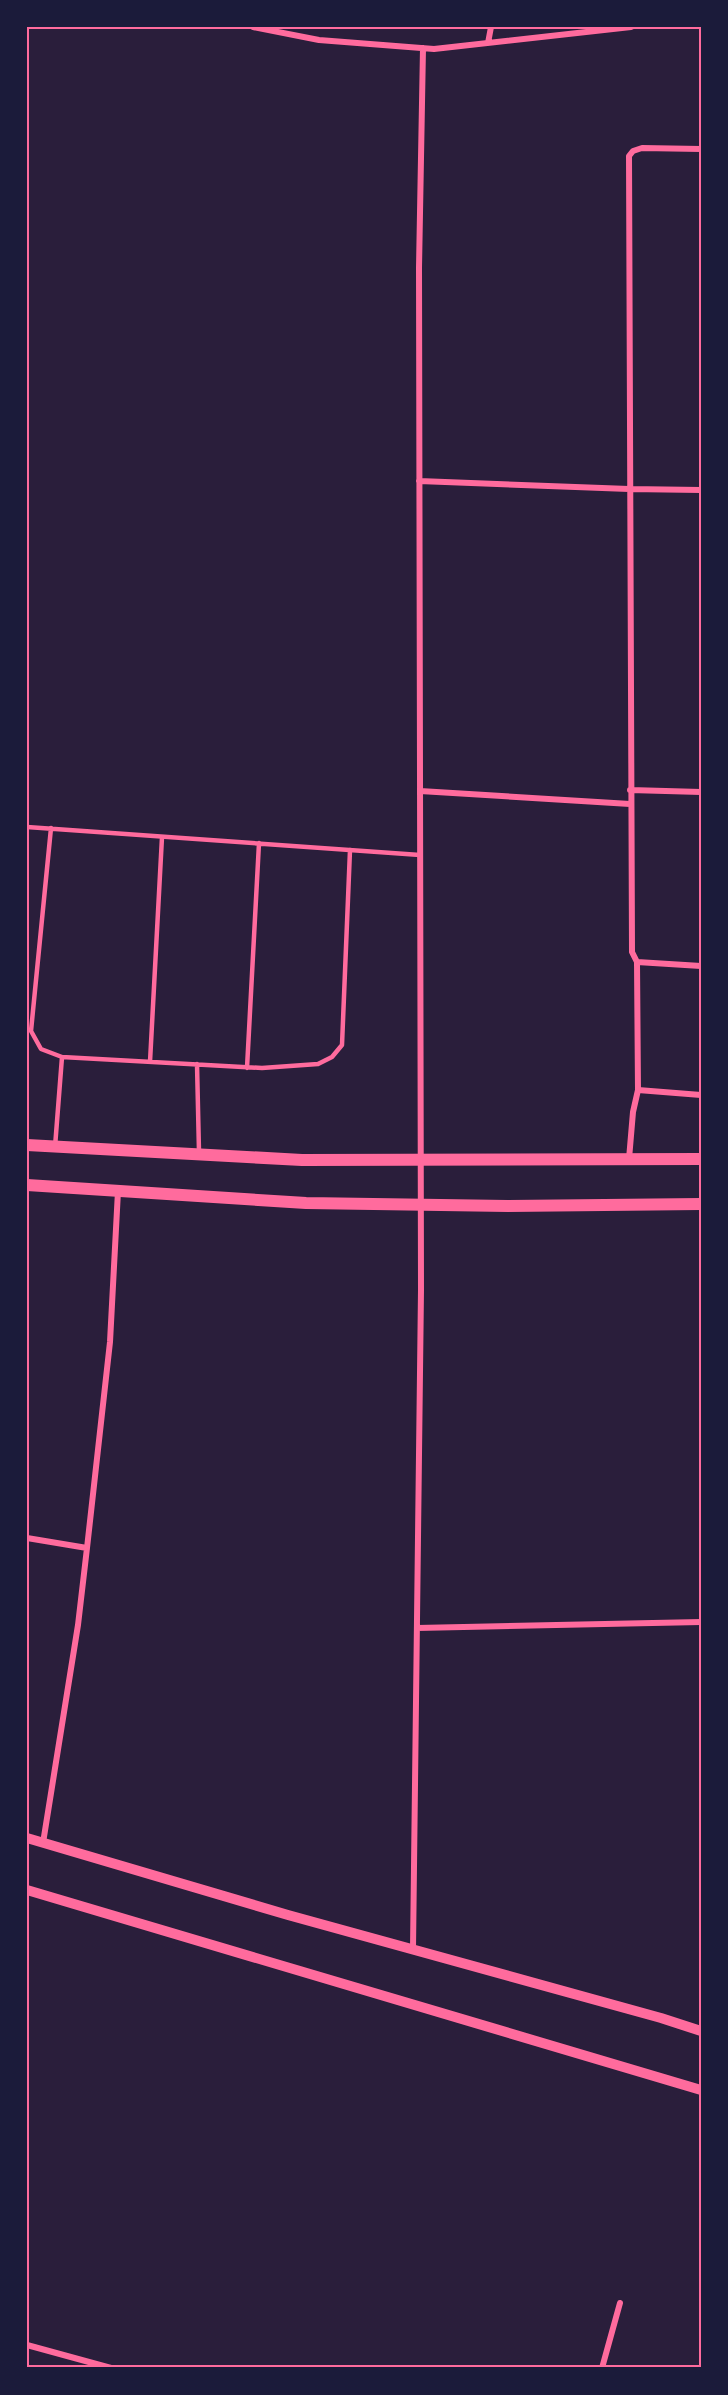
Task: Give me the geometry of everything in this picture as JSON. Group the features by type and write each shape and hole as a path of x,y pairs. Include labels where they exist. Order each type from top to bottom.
{"main road":[{"path":"27,1145 302,1160 701,1158"},
{"path":"27,1185 306,1203 701,1204"}],"street":[{"path":"253,27 319,40 434,49 631,27"},
{"path":"488,43 491,27"},
{"path":"413,1949 421,1205 419,268 423,48"},
{"path":"629,1159 638,1090 637,962 632,952 630,804 629,156 633,151 642,148 701,149"},
{"path":"419,481 701,490"},
{"path":"630,790 701,792"},
{"path":"420,791 630,804"},
{"path":"637,962 701,966"},
{"path":"638,1090 701,1095"},
{"path":"43,1843 78,1625 87,1548 110,1342 118,1191"},
{"path":"27,1538 87,1548"},
{"path":"417,1628 701,1622"},
{"path":"27,1839 701,2031"},
{"path":"27,1890 701,2090"},
{"path":"602,2368 620,2303"},
{"path":"27,2344 111,2368"}],"lane":[{"path":"27,827 420,855"},
{"path":"51,828 31,1031 41,1049 62,1057 248,1068 318,1064 332,1057 342,1045 350,850"},
{"path":"150,1062 162,837"},
{"path":"248,1068 259,843"},
{"path":"55,1147 62,1057"},
{"path":"197,1065 200,1154"}],"shaded area":[{"path":"27,27 701,27 701,2368 27,2368"}]}
